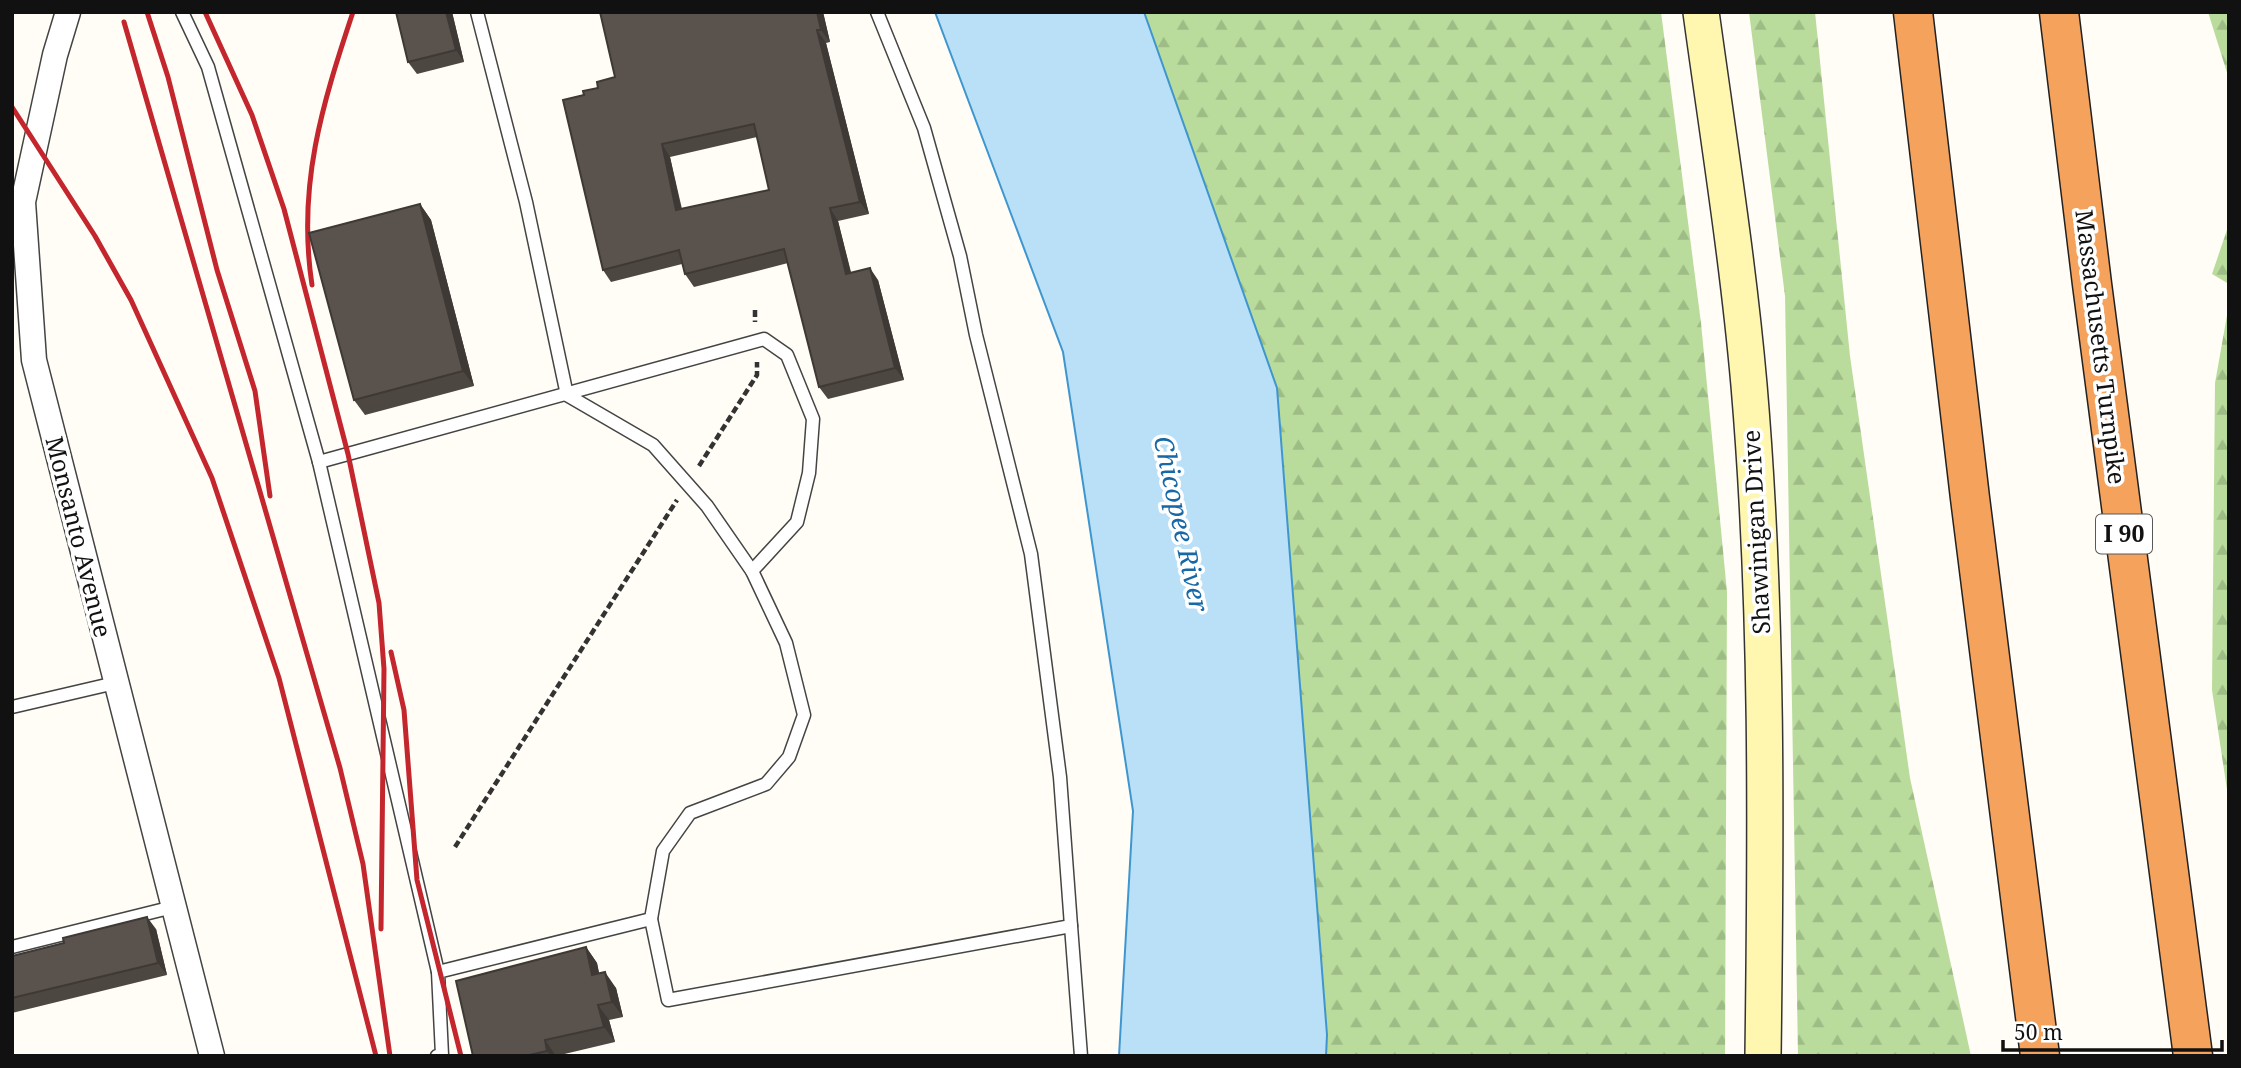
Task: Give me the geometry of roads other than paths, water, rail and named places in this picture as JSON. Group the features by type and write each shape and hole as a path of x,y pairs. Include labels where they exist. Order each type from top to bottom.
{"highway":[{"path":"1913,12 1966,471 2040,1056"},
{"name":"Massachusetts Turnpike","path":"2059,12 2093,297 2193,1056"}],"main road":[{"name":"Shawinigan Drive","path":"1701,12 1749,383 1758,511 1766,750 1763,1056"}],"street":[{"name":"Monsanto Avenue","path":"68,12 55,55 23,202 33,347 115,682 212,1056"}],"lane":[{"path":"182,12 208,67 319,462 438,972 442,1055 438,1056"},
{"path":"477,12 526,202 567,395 653,445 687,484 752,571 786,643 804,715 789,757 766,784 690,813 663,851 651,919 668,1000 1071,926"},
{"path":"877,12 923,128 942,192 1031,554 1059,776 1081,1056"},
{"path":"319,462 764,340 787,355 813,419 809,472 797,522 752,571"},
{"path":"12,707 115,682"},
{"path":"12,947 173,907"},
{"path":"438,972 651,919"}],"water":[{"name":"Chicopee River","path":"935,12 1144,12 1277,388 1327,1035 1326,1056 1119,1056 1133,811 1063,352"}],"railway":[{"path":"147,12 168,77 217,270 255,391 270,496"},
{"path":"205,12 252,115 284,209 348,454 379,603 384,669 381,929"},
{"path":"312,285 308,214 315,146 331,80 353,12"},
{"path":"124,22 340,768 363,864 390,1056"},
{"path":"12,107 95,236 131,300 212,478 279,678 376,1056"},
{"path":"391,652 404,710 417,880 461,1056"}]}
